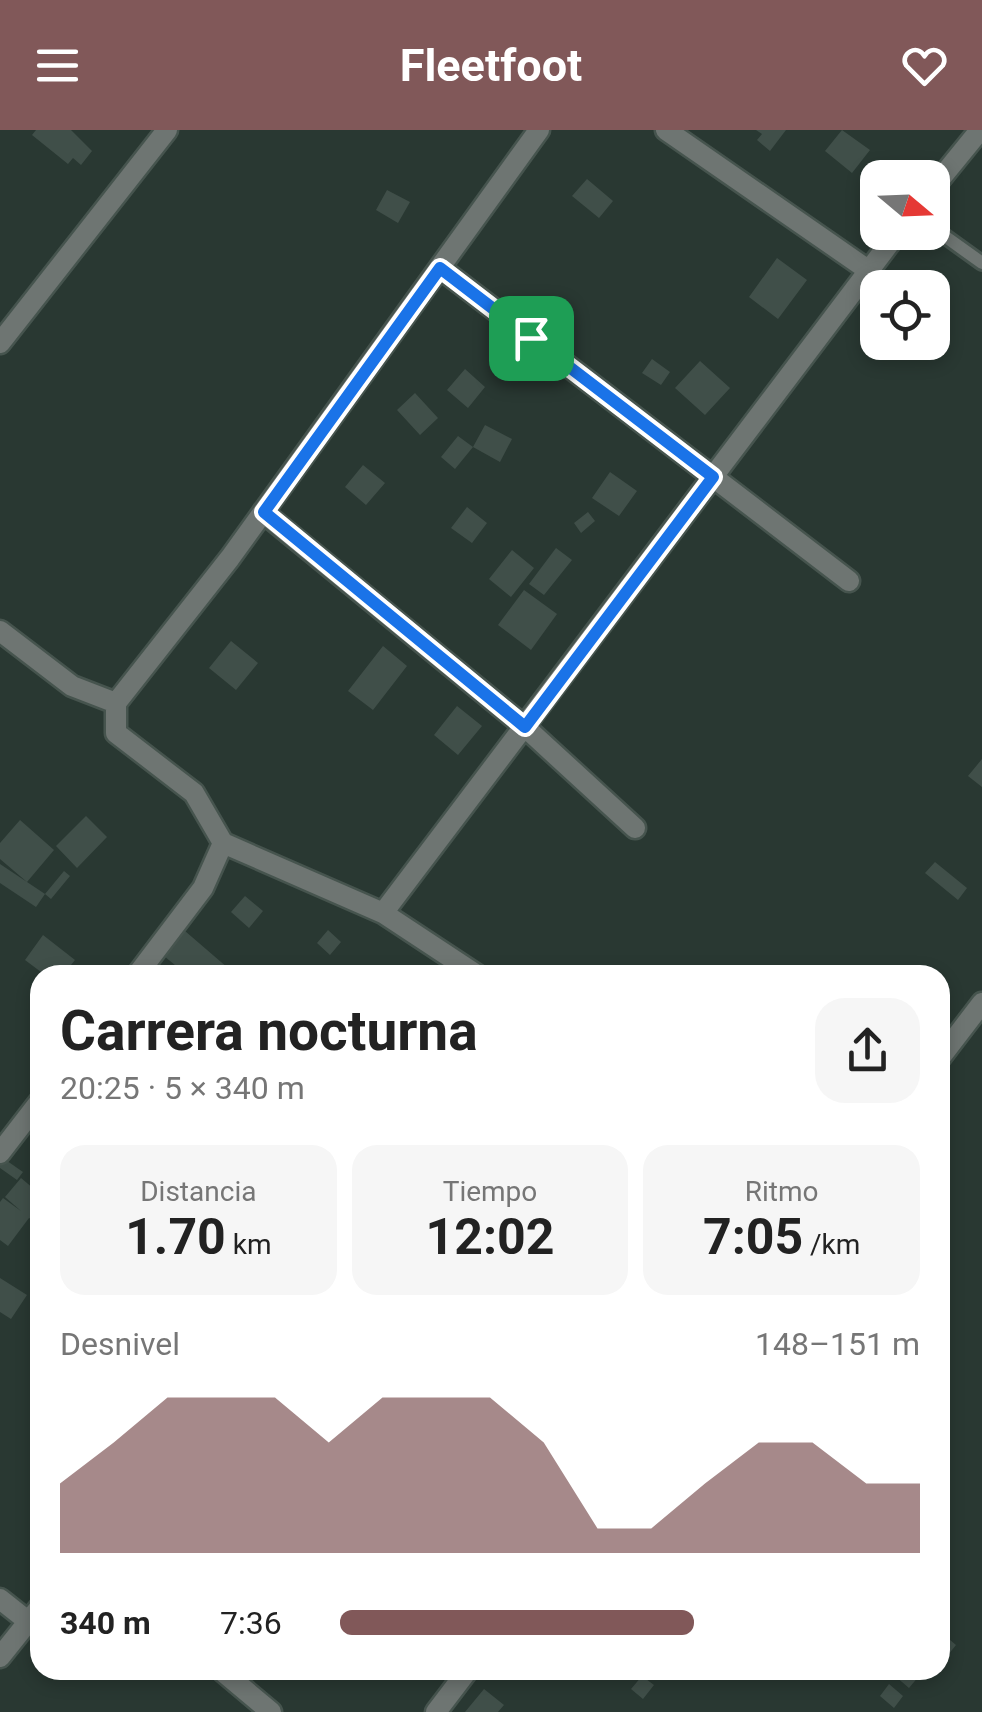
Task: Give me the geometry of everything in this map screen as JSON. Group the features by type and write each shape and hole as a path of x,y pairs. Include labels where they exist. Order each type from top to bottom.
{"street":[{"path":"0,343 167,130"},
{"path":"462,965 383,914 222,842 194,793 116,733 116,703 264,512 539,130"},
{"path":"666,130 868,270 884,250"},
{"path":"950,167 980,130"},
{"path":"440,268 849,581"},
{"path":"383,914 860,281"},
{"path":"264,512 525,727 634,828"},
{"path":"0,631 72,686 116,703"},
{"path":"145,965 203,888 222,842"},
{"path":"950,1045 982,1004"},
{"path":"0,1153 30,1114"},
{"path":"0,1598 30,1612"},
{"path":"0,1657 30,1619"},
{"path":"232,1680 271,1712"},
{"path":"436,1712 460,1680"}],"lane":[{"path":"950,240 982,263"}],"building":[{"path":"36,130 71,130 92,151 81,165 73,158 68,164 32,135"},
{"path":"756,130 786,130 770,151 757,140 762,134"},
{"path":"842,130 870,150 852,173 825,151"},
{"path":"587,179 613,201 599,218 572,196"},
{"path":"387,190 410,202 398,223 376,210"},
{"path":"777,258 807,280 778,319 749,297"},
{"path":"652,359 670,372 661,385 642,373"},
{"path":"700,361 730,388 705,415 675,388"},
{"path":"465,369 485,387 468,408 447,390"},
{"path":"415,393 438,418 420,435 397,410"},
{"path":"485,425 512,439 500,462 473,447"},
{"path":"458,436 473,447 455,469 441,457"},
{"path":"363,465 385,483 366,505 345,487"},
{"path":"610,472 637,491 619,516 592,498"},
{"path":"467,507 487,523 472,543 451,528"},
{"path":"588,512 595,521 581,533 574,523"},
{"path":"556,548 572,560 544,595 529,584"},
{"path":"512,550 534,568 511,597 489,579"},
{"path":"524,590 557,614 531,650 498,625"},
{"path":"231,641 258,663 236,690 209,668"},
{"path":"383,646 407,666 373,710 348,691"},
{"path":"457,706 482,726 458,755 434,735"},
{"path":"982,759 982,787 968,776"},
{"path":"86,816 107,837 77,868 56,846"},
{"path":"20,820 54,850 27,882 0,859 0,843"},
{"path":"935,862 967,888 958,900 925,873"},
{"path":"0,864 45,894 36,907 0,883"},
{"path":"64,871 70,876 51,899 45,894"},
{"path":"245,896 263,911 249,928 231,912"},
{"path":"328,930 341,942 330,955 317,943"},
{"path":"185,931 225,965 175,965 164,956"},
{"path":"43,935 75,960 71,965 32,965 25,960"},
{"path":"0,1156 23,1172 17,1180 0,1168"},
{"path":"21,1178 30,1186 30,1218 8,1246 0,1240 0,1202 3,1198 21,1211 5,1197"},
{"path":"0,1278 27,1295 11,1319 0,1312"},
{"path":"639,1680 654,1685 643,1699 631,1689"},
{"path":"900,1680 916,1680 909,1688"},
{"path":"889,1684 903,1696 894,1708 880,1696"},
{"path":"484,1689 504,1705 498,1712 465,1712"}],"route":[{"path":"440,268 531,338 713,477 525,727 264,512 440,268"}]}
